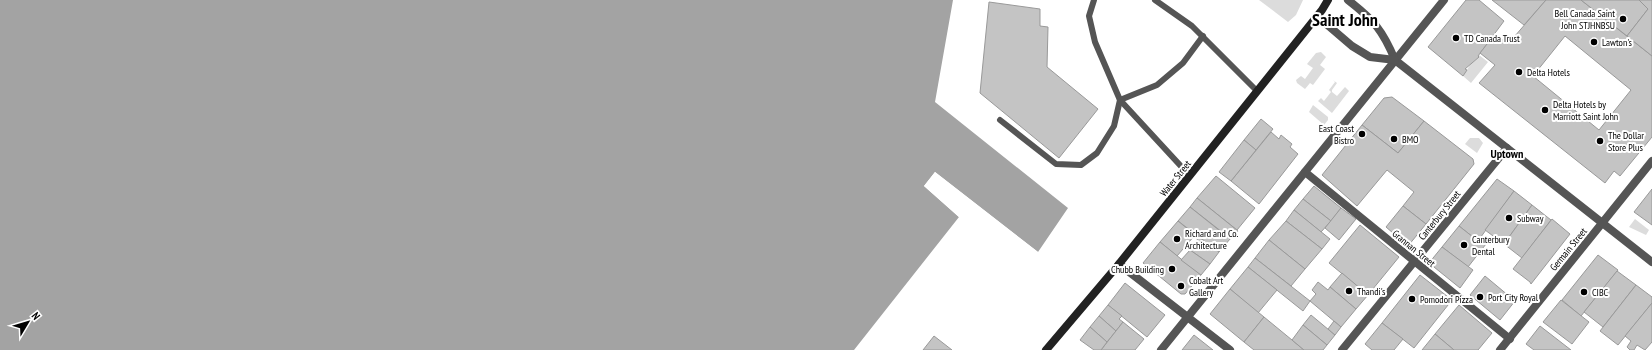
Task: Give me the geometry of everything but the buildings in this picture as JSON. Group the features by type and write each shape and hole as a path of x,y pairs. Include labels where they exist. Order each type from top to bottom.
{"main road":[{"name":"Water Street","path":"1046,350 1119,264 1190,176 1317,16 1328,0"}],"street":[{"path":"1348,0 1366,14 1378,27 1386,39 1395,60 1652,262"},
{"path":"1161,350 1444,0"},
{"path":"1317,16 1352,46 1370,57 1395,60"},
{"name":"Canterbury Street","path":"1342,350 1507,148"},
{"name":"Germain Street","path":"1500,350 1652,161"},
{"name":"Grannan Street","path":"1305,172 1510,339"},
{"path":"1119,264 1230,350"}],"lane":[{"path":"1094,0 1089,16 1095,42 1120,100 1190,176"},
{"path":"1155,0 1192,26 1257,91"},
{"path":"1120,100 1157,85 1183,63 1203,36"},
{"path":"1000,120 1056,164 1081,165 1097,153 1114,126 1120,100"}],"shaded area":[{"path":"0,0 953,0 935,102 1068,208 1038,252 935,172 924,186 959,217 854,350 0,350"},
{"path":"1259,0 1303,0 1296,15 1288,22"},
{"path":"1321,52 1326,57 1320,65 1325,69 1313,85 1310,83 1305,89 1297,83 1296,80 1301,76 1305,79 1313,68 1307,64 1316,53"},
{"path":"1479,55 1488,62 1471,83 1463,76 1470,65 1479,57"},
{"path":"1333,80 1337,83 1332,92 1337,96 1345,87 1349,91 1332,113 1318,101 1321,98 1324,101 1331,92 1329,90 1335,82"},
{"path":"1313,105 1328,117 1328,120 1324,125 1309,112"},
{"path":"1470,138 1479,138 1483,143 1477,153 1465,144"},
{"path":"1635,219 1649,230 1646,235 1629,227"}],"pier":[{"path":"935,172 1038,252 1036,253 935,175 926,186 960,215 960,218 924,186"}],"place":[{"name":"Bell Canada Saint John STJHNBSU","path":"1623,19"},
{"name":"TD Canada Trust","path":"1456,38"},
{"name":"Lawton's","path":"1594,42"},
{"name":"Delta Hotels","path":"1519,72"},
{"name":"Delta Hotels by Marriott Saint John","path":"1545,110"},
{"name":"East Coast Bistro","path":"1362,134"},
{"name":"BMO","path":"1394,139"},
{"name":"The Dollar Store Plus","path":"1600,141"},
{"name":"Subway","path":"1509,218"},
{"name":"Richard and Co. Architecture","path":"1177,239"},
{"name":"Canterbury Dental","path":"1464,245"},
{"name":"Chubb Building","path":"1172,269"},
{"name":"Cobalt Art Gallery","path":"1181,286"},
{"name":"Thandi's","path":"1349,291"},
{"name":"CIBC","path":"1584,292"},
{"name":"Port City Royal","path":"1480,297"},
{"name":"Pomodori Pizza","path":"1412,299"}],"district":[{"name":"Saint John","path":"1345,20"},
{"name":"Uptown","path":"1507,154"}]}
